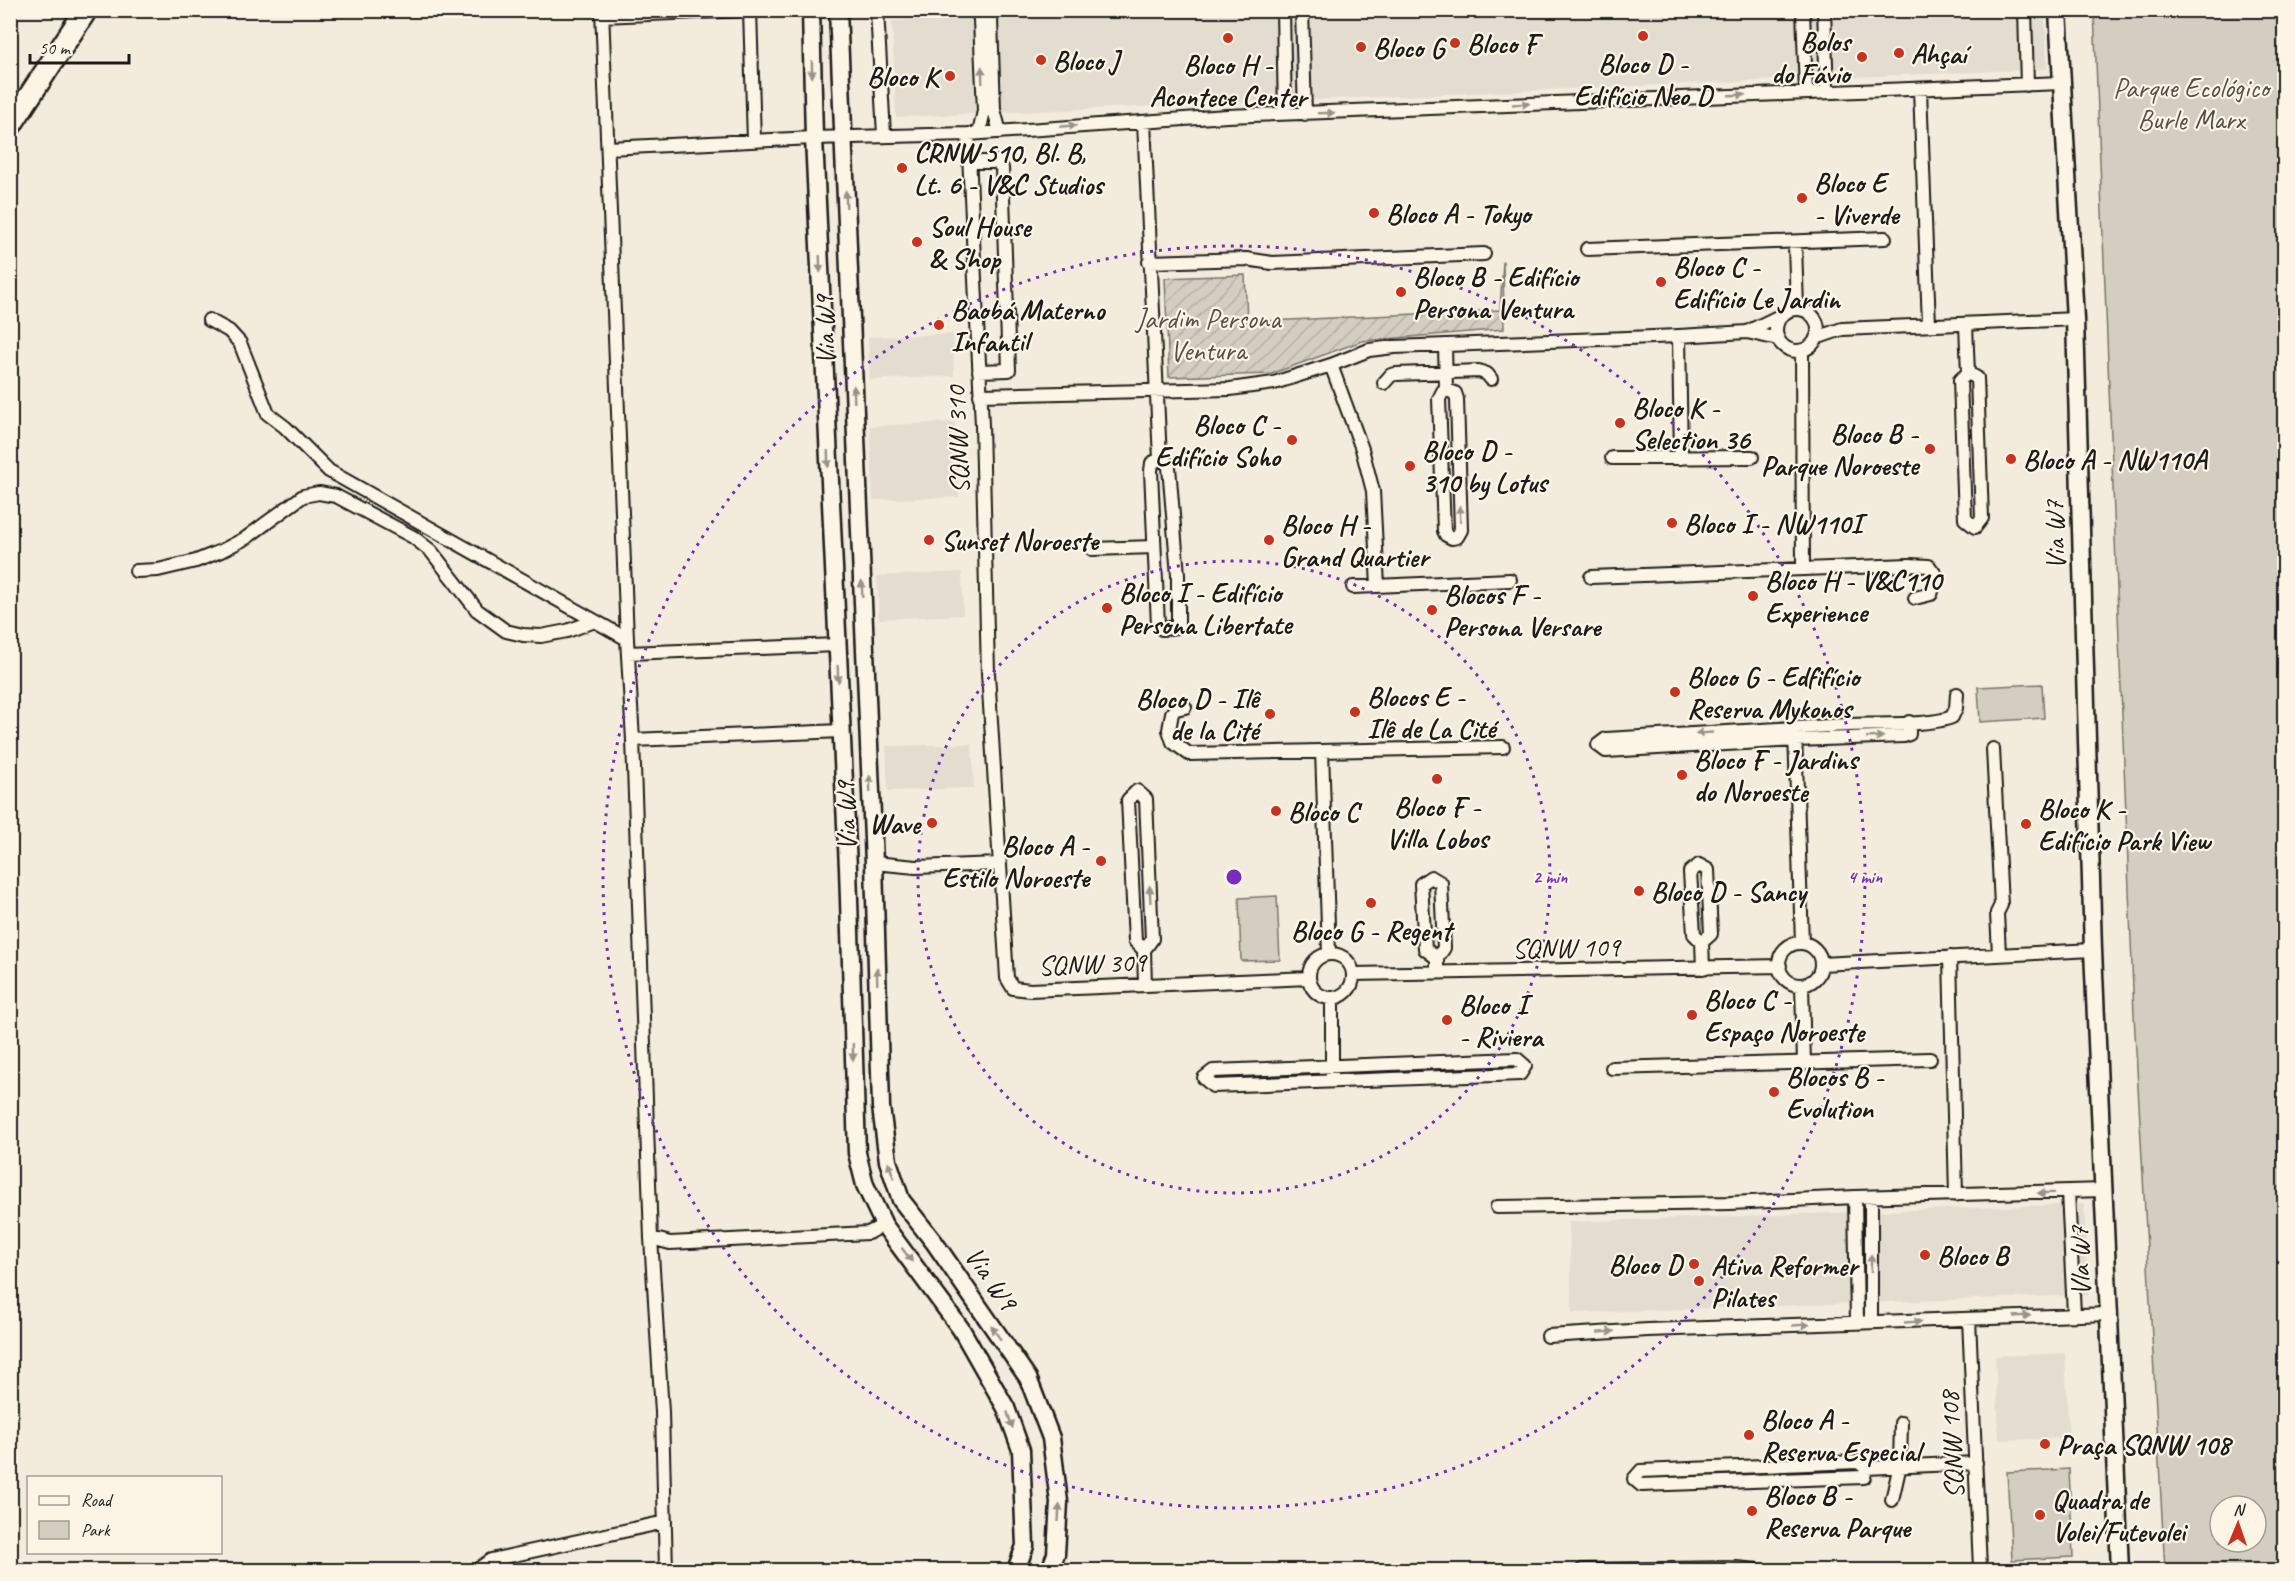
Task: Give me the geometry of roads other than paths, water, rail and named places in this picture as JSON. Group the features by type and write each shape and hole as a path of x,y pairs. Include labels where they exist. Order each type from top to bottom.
{"highway":[{"path":"10,126 87,10"}],"street":[{"path":"666,1570 662,1412 651,1238 633,740 602,13 745,10"},
{"path":"750,10 754,141"},
{"name":"Via W9","path":"811,10 814,138 848,868 857,1153 865,1185 884,1225 961,1329 1006,1408 1021,1450 1024,1546 1016,1570"},
{"name":"Via W9","path":"837,10 874,863 881,1107 888,1161 901,1200 934,1242 1028,1378 1051,1438 1059,1502 1056,1554 1050,1570"},
{"path":"878,10 884,135"},
{"name":"SQNW 310","path":"978,10 984,111 974,133 971,162 988,673"},
{"path":"993,10 994,110 1000,132"},
{"path":"1283,10 1286,114"},
{"path":"1302,10 1305,114"},
{"path":"1803,10 1806,92"},
{"path":"1824,10 1827,93"},
{"path":"2025,10 2027,85"},
{"name":"Via W7","path":"2058,10 2075,319 2092,950"},
{"path":"608,148 1000,132 1103,123 1286,114 2061,83"},
{"path":"1920,89 1929,325"},
{"path":"1144,122 1160,459"},
{"path":"971,162 997,162 1002,168 1003,179 1009,370 979,371"},
{"path":"1587,249 1885,238"},
{"path":"1794,243 1797,309"},
{"path":"1149,262 1246,259 1272,262 1484,254"},
{"path":"1747,332 1797,309 1842,329"},
{"path":"1778,339 1776,326 1784,314"},
{"path":"980,395 1230,389 1274,383 1369,350 1445,345 1747,332 1778,339 1788,349 1802,351 1813,344 1816,338 1817,326 1812,316"},
{"path":"1816,338 1842,329 2075,319"},
{"path":"209,320 229,331 240,343 268,414 285,427 329,471 627,639"},
{"path":"1966,325 1968,373"},
{"path":"1679,336 1682,458"},
{"path":"1445,345 1446,390 1439,399 1444,531 1452,538 1457,537 1461,530 1457,399 1455,393 1446,390"},
{"path":"1802,351 1803,569"},
{"path":"1331,365 1362,449 1373,491 1378,586"},
{"path":"1384,383 1391,375 1396,374 1446,372 1479,371 1487,374 1491,379"},
{"path":"1968,373 1977,378 1982,518 1975,527 1965,519 1960,380 1968,373"},
{"path":"1612,458 1752,457"},
{"path":"1160,459 1169,467 1178,575 1178,624 1177,627 1162,629 1158,625 1151,471 1152,463 1160,459"},
{"path":"136,571 158,570 196,561 221,551 246,538 303,496 319,493 336,496 413,537 431,552 477,610 506,631 541,636 567,631 595,621"},
{"path":"1092,549 1154,547"},
{"path":"1591,577 1929,566 1937,577 1931,594 1915,598"},
{"path":"1353,587 1510,580"},
{"path":"628,652 837,645"},
{"name":"SQNW 309","path":"988,673 1007,978 1013,988 1030,990 1309,978"},
{"path":"1795,734 1606,751 1598,745 1606,739 1795,734 1904,736 1909,734 1909,722 1944,721 1952,717 1956,708 1957,694"},
{"path":"1185,707 1172,714 1169,730 1173,742 1190,754 1503,747"},
{"path":"633,740 841,731"},
{"path":"1795,734 1802,944"},
{"path":"1993,749 2001,905 1997,913 1999,954"},
{"path":"1322,751 1329,954"},
{"path":"1144,950 1134,941 1128,800 1137,791 1146,799 1152,939 1144,950 1145,985"},
{"path":"848,868 874,863 916,867 999,864"},
{"path":"1702,942 1710,934 1708,870 1698,865 1690,872 1694,934 1702,942 1703,968"},
{"path":"1437,958 1425,949 1421,884 1431,877 1441,884 1444,948 1437,958 1437,972"},
{"path":"1796,944 1808,945 1818,952 1821,964 1818,976 1802,985 1785,978 1780,966 1785,950 1796,944"},
{"path":"1821,964 2092,950"},
{"name":"Vla W7","path":"2092,950 2120,1570"},
{"path":"1329,954 1348,961 1353,974 1351,987 1347,992 1332,998 1318,994 1310,984 1309,978 1314,962 1329,954"},
{"path":"1950,957 1956,1195"},
{"name":"SQNW 109","path":"1353,974 1569,972 1780,966"},
{"path":"1802,985 1803,1064"},
{"path":"1332,998 1333,1081"},
{"path":"1517,1059 1525,1066 1520,1074 1333,1081 1214,1086 1204,1078 1213,1071 1517,1059"},
{"path":"1612,1068 1930,1059"},
{"path":"1497,1207 1730,1203 2104,1190"},
{"path":"2068,1192 2074,1314"},
{"path":"1855,1197 1857,1323"},
{"path":"1871,1197 1871,1322"},
{"path":"651,1238 680,1243 868,1233 884,1225"},
{"path":"1548,1336 2108,1314"},
{"name":"SQNW 108","path":"1969,1319 1981,1570"},
{"path":"1892,1500 1900,1465 1901,1423"},
{"path":"1866,1468 1864,1477 1641,1485 1634,1479 1641,1471 1858,1462 1866,1468 1976,1463"},
{"path":"477,1570 491,1560 665,1522"},
{"path":"1582,1570 1736,1568 1757,1570"}],"place":[{"name":"Bloco D - Edifício Neo D","path":"1643,36"},
{"name":"Bloco H - Acontece Center","path":"1228,38"},
{"name":"Bloco F","path":"1455,43"},
{"name":"Bloco G","path":"1361,47"},
{"name":"Ahçaí","path":"1899,53"},
{"name":"Bolos do Fávio","path":"1862,57"},
{"name":"Bloco J","path":"1041,60"},
{"name":"Bloco K","path":"950,76"},
{"name":"CRNW 510, Bl. B, Lt. 6 - V&C Studios","path":"902,168"},
{"name":"Bloco E - Viverde","path":"1802,198"},
{"name":"Bloco A - Tokyo","path":"1374,213"},
{"name":"Soul House & Shop","path":"917,242"},
{"name":"Bloco C - Edifício Le Jardin","path":"1661,282"},
{"name":"Bloco B - Edifício Persona Ventura","path":"1401,292"},
{"name":"Baobá Materno Infantil","path":"939,325"},
{"name":"Bloco K - Selection 36","path":"1620,423"},
{"name":"Bloco C - Edifício Soho","path":"1292,440"},
{"name":"Bloco B - Parque Noroeste","path":"1930,449"},
{"name":"Bloco A - NW110A","path":"2011,459"},
{"name":"Bloco D - 310 by Lotus","path":"1410,466"},
{"name":"Bloco I - NW110I","path":"1672,523"},
{"name":"Sunset Noroeste","path":"929,540"},
{"name":"Bloco H - Grand Quartier","path":"1269,540"},
{"name":"Bloco H - V&C110 Experience","path":"1753,596"},
{"name":"Bloco I - Edifício Persona Libertate","path":"1107,608"},
{"name":"Blocos F - Persona Versare","path":"1432,610"},
{"name":"Bloco G - Edfifício Reserva Mykonos","path":"1675,692"},
{"name":"Blocos E - Ilê de La Cité","path":"1355,712"},
{"name":"Bloco D - Ilê de la Cité","path":"1270,714"},
{"name":"Bloco F - Jardins do Noroeste","path":"1682,775"},
{"name":"Bloco F - Villa Lobos","path":"1437,779"},
{"name":"Bloco C","path":"1276,811"},
{"name":"Wave","path":"932,823"},
{"name":"Bloco K - Edifício Park View","path":"2026,824"},
{"name":"Bloco A - Estilo Noroeste","path":"1101,861"},
{"name":"Bloco D - Sancy","path":"1639,891"},
{"name":"Bloco G - Regent","path":"1371,903"},
{"name":"Bloco C - Espaço Noroeste","path":"1692,1015"},
{"name":"Bloco I - Riviera","path":"1447,1020"},
{"name":"Blocos B - Evolution","path":"1774,1092"},
{"name":"Bloco B","path":"1925,1255"},
{"name":"Bloco D","path":"1694,1264"},
{"name":"Ativa Reformer Pilates","path":"1699,1281"},
{"name":"Bloco A - Reserva Especial","path":"1749,1435"},
{"name":"Praça SQNW 108","path":"2045,1444"},
{"name":"Bloco B - Reserva Parque","path":"1752,1511"},
{"name":"Quadra de Volei/Futevolei","path":"2040,1515"}],"park label":[{"name":"Parque Ecológico Burle Marx","path":"2191,103"},
{"name":"Jardim Persona Ventura","path":"1208,334"}]}
